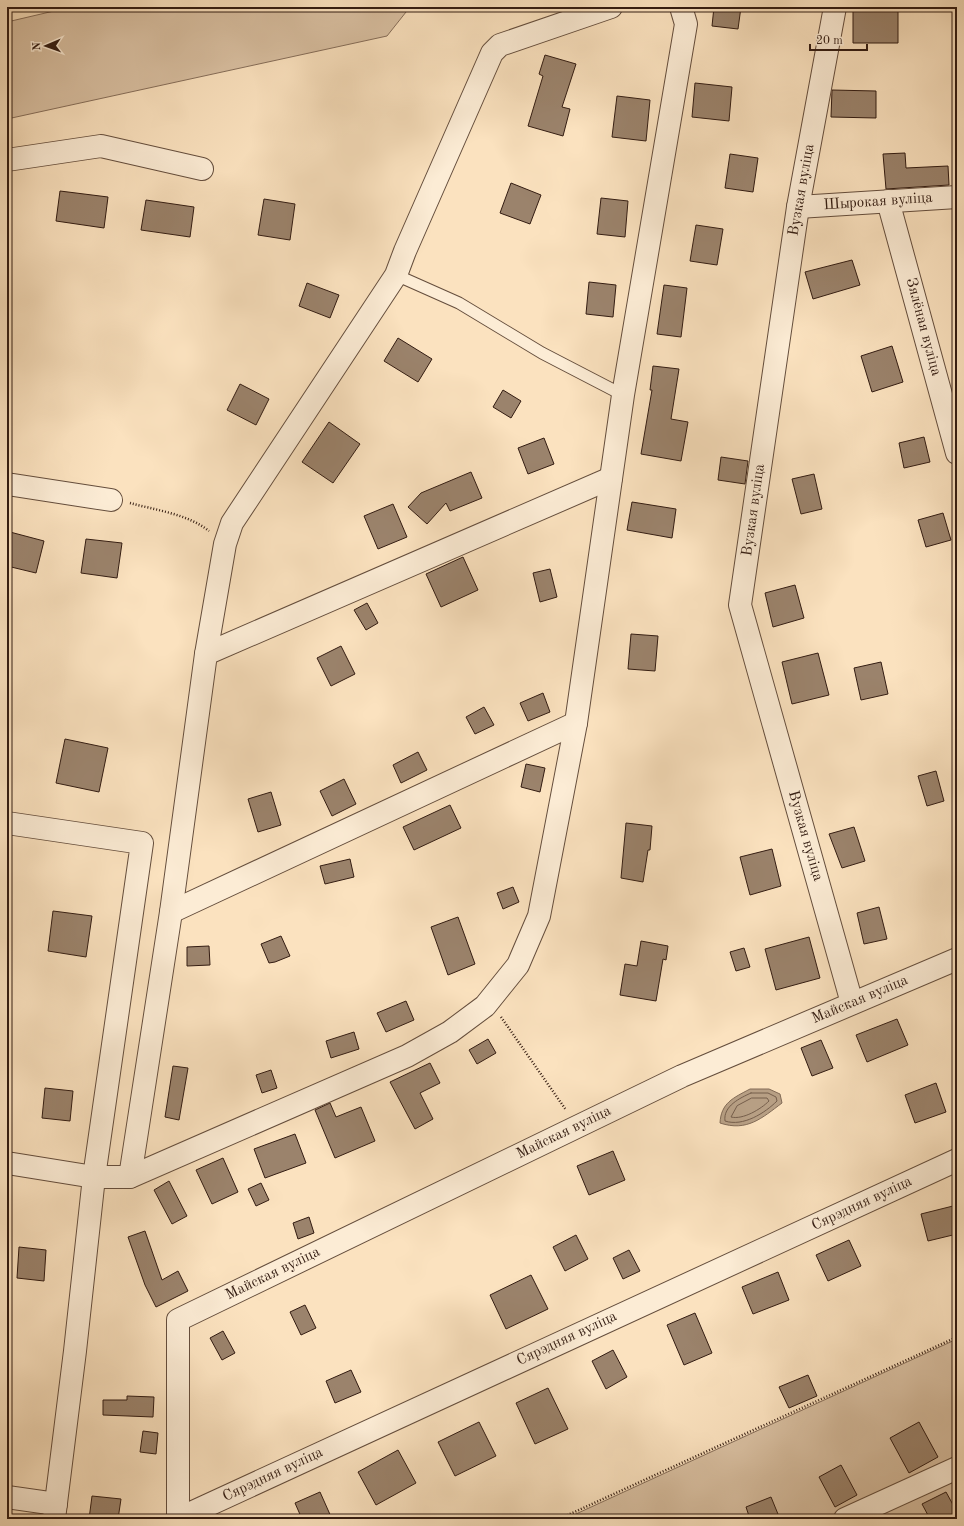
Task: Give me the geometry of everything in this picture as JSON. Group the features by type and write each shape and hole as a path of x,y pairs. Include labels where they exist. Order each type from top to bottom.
{"street":[{"path":"130,1177 172,912 206,654 225,544 232,523 396,275 492,53 500,45 611,7"},
{"path":"7,1163 94,1176 130,1177 407,1056 450,1032 485,1006 518,965 539,916 576,723 623,395 686,24 681,7"},
{"name":"Вузкая вуліца","path":"835,7 798,206 740,605 852,1004"},
{"path":"7,160 101,146 202,169"},
{"name":"Шырокая вуліца","path":"798,206 957,197"},
{"name":"Зялёная вуліца","path":"888,201 957,453"},
{"path":"206,654 611,478"},
{"path":"7,484 111,500"},
{"path":"172,912 576,723"},
{"path":"7,823 142,843 94,1176 55,1511 7,1497"},
{"name":"Майская вуліца","path":"178,1519 178,1320 682,1076 957,959"},
{"name":"Сярэдняя вуліца","path":"178,1519 957,1160"},
{"path":"845,1519 957,1468"}],"lane":[{"path":"396,275 459,303 542,353 623,395"}],"path":[{"path":"111,500 176,515 203,525 225,544"},
{"path":"489,1001 577,1127"},
{"path":"559,1519 957,1337"}],"shaded area":[{"path":"71,7 410,7 387,36 7,119 7,22"},
{"path":"957,1339 957,1519 565,1519"}],"water":[{"path":"750,1089 769,1089 780,1094 782,1103 768,1114 746,1125 738,1126 720,1123 725,1106 733,1098"}],"building":[{"path":"714,7 741,7 738,29 712,26"},
{"path":"853,10 898,11 898,43 853,43"},
{"path":"545,55 576,64 562,107 570,109 563,136 528,126 543,76 539,74"},
{"path":"695,83 732,87 729,121 692,117"},
{"path":"832,90 876,91 876,118 831,117"},
{"path":"617,96 650,100 646,141 612,137"},
{"path":"905,153 906,168 948,166 949,185 886,189 883,154"},
{"path":"730,154 758,158 753,192 725,188"},
{"path":"511,183 541,195 530,224 500,213"},
{"path":"60,191 108,197 104,228 56,221"},
{"path":"601,198 628,201 625,237 597,234"},
{"path":"264,199 295,204 290,240 258,235"},
{"path":"146,200 194,207 190,237 141,230"},
{"path":"696,225 723,229 717,265 690,261"},
{"path":"852,260 860,285 813,299 805,272"},
{"path":"589,282 616,285 613,317 586,314"},
{"path":"307,283 339,295 330,318 299,306"},
{"path":"664,285 687,288 681,337 657,334"},
{"path":"398,338 432,359 418,382 384,361"},
{"path":"892,346 903,382 872,392 861,356"},
{"path":"653,366 679,369 671,419 688,422 681,461 641,454 652,390 650,390"},
{"path":"240,384 269,399 256,425 227,410"},
{"path":"503,390 521,401 511,418 493,407"},
{"path":"329,422 360,444 333,483 302,462"},
{"path":"924,437 930,462 904,468 899,443"},
{"path":"544,438 554,464 528,474 518,448"},
{"path":"721,457 748,461 745,484 718,480"},
{"path":"471,472 482,498 450,511 446,503 427,524 408,507 421,493"},
{"path":"814,474 822,509 801,514 792,479"},
{"path":"632,502 676,509 672,538 627,530"},
{"path":"393,504 407,537 378,549 364,516"},
{"path":"943,513 951,540 926,547 918,520"},
{"path":"10,532 44,541 36,573 7,566 7,541"},
{"path":"86,539 122,543 117,578 81,573"},
{"path":"463,557 478,590 441,607 426,574"},
{"path":"550,569 557,597 540,602 533,573"},
{"path":"795,585 804,618 773,627 765,593"},
{"path":"367,603 378,623 366,630 354,610"},
{"path":"631,634 658,636 655,671 628,669"},
{"path":"341,646 355,674 331,686 317,658"},
{"path":"818,653 829,695 792,704 782,662"},
{"path":"881,662 888,694 861,700 854,668"},
{"path":"543,693 550,712 528,721 520,703"},
{"path":"484,707 494,725 475,734 466,717"},
{"path":"65,739 108,748 99,792 56,783"},
{"path":"418,752 427,770 401,783 393,765"},
{"path":"526,764 545,768 540,792 521,787"},
{"path":"936,771 944,801 927,806 918,776"},
{"path":"344,779 356,804 332,816 320,791"},
{"path":"271,792 281,825 258,832 248,799"},
{"path":"450,805 461,828 414,850 403,827"},
{"path":"626,823 652,826 650,850 648,850 643,882 621,878"},
{"path":"854,827 865,861 842,868 829,834"},
{"path":"772,849 781,886 750,895 740,857"},
{"path":"350,859 354,877 325,884 320,866"},
{"path":"513,887 519,902 503,909 497,893"},
{"path":"879,907 887,939 864,944 857,913"},
{"path":"53,911 92,916 86,957 48,951"},
{"path":"458,917 475,964 448,975 431,927"},
{"path":"281,936 290,956 269,963 261,944"},
{"path":"809,937 820,978 776,990 765,949"},
{"path":"641,941 668,946 666,960 663,959 656,1001 620,995 625,964 637,966"},
{"path":"209,946 210,965 187,966 187,947"},
{"path":"744,948 750,967 736,971 730,952"},
{"path":"406,1001 414,1020 386,1032 377,1013"},
{"path":"897,1019 908,1045 867,1062 856,1035"},
{"path":"354,1032 359,1049 331,1058 326,1041"},
{"path":"488,1039 496,1053 477,1064 469,1050"},
{"path":"821,1040 833,1068 812,1076 801,1048"},
{"path":"430,1063 440,1083 420,1093 433,1119 415,1129 390,1082"},
{"path":"173,1066 188,1068 179,1120 165,1117"},
{"path":"271,1070 277,1088 262,1093 256,1075"},
{"path":"936,1083 946,1112 915,1123 905,1095"},
{"path":"45,1088 73,1091 70,1121 42,1118"},
{"path":"330,1103 336,1117 361,1107 375,1141 335,1158 315,1110"},
{"path":"295,1134 306,1163 265,1178 254,1149"},
{"path":"613,1151 625,1180 589,1195 577,1166"},
{"path":"223,1158 238,1192 212,1204 196,1170"},
{"path":"169,1181 187,1216 172,1224 154,1190"},
{"path":"261,1183 269,1200 256,1206 248,1189"},
{"path":"953,1206 957,1221 957,1234 928,1241 921,1214"},
{"path":"309,1217 314,1233 298,1239 293,1223"},
{"path":"145,1231 162,1280 178,1271 188,1291 156,1307 145,1285 128,1237"},
{"path":"576,1235 588,1259 565,1271 553,1247"},
{"path":"849,1240 861,1266 828,1281 816,1255"},
{"path":"19,1247 46,1250 44,1281 17,1278"},
{"path":"629,1250 640,1271 623,1279 613,1258"},
{"path":"778,1272 789,1300 753,1314 742,1287"},
{"path":"531,1275 548,1309 506,1329 490,1295"},
{"path":"305,1305 316,1328 301,1335 290,1312"},
{"path":"695,1313 712,1353 684,1365 667,1325"},
{"path":"223,1331 235,1353 222,1360 210,1338"},
{"path":"613,1350 627,1377 606,1389 592,1361"},
{"path":"351,1370 361,1392 335,1403 326,1381"},
{"path":"808,1375 817,1396 789,1408 779,1387"},
{"path":"548,1388 568,1429 535,1444 516,1403"},
{"path":"127,1396 154,1397 153,1417 103,1415 103,1400 127,1400"},
{"path":"479,1422 496,1456 455,1476 438,1442"},
{"path":"919,1422 938,1457 909,1473 890,1438"},
{"path":"143,1431 158,1433 156,1454 140,1452"},
{"path":"398,1450 416,1483 376,1505 358,1472"},
{"path":"841,1465 857,1495 835,1507 819,1477"},
{"path":"320,1492 332,1519 302,1519 295,1503"},
{"path":"946,1492 957,1512 957,1519 930,1519 922,1504"},
{"path":"92,1496 121,1499 118,1519 89,1519"},
{"path":"771,1497 780,1519 750,1519 746,1507"}]}
